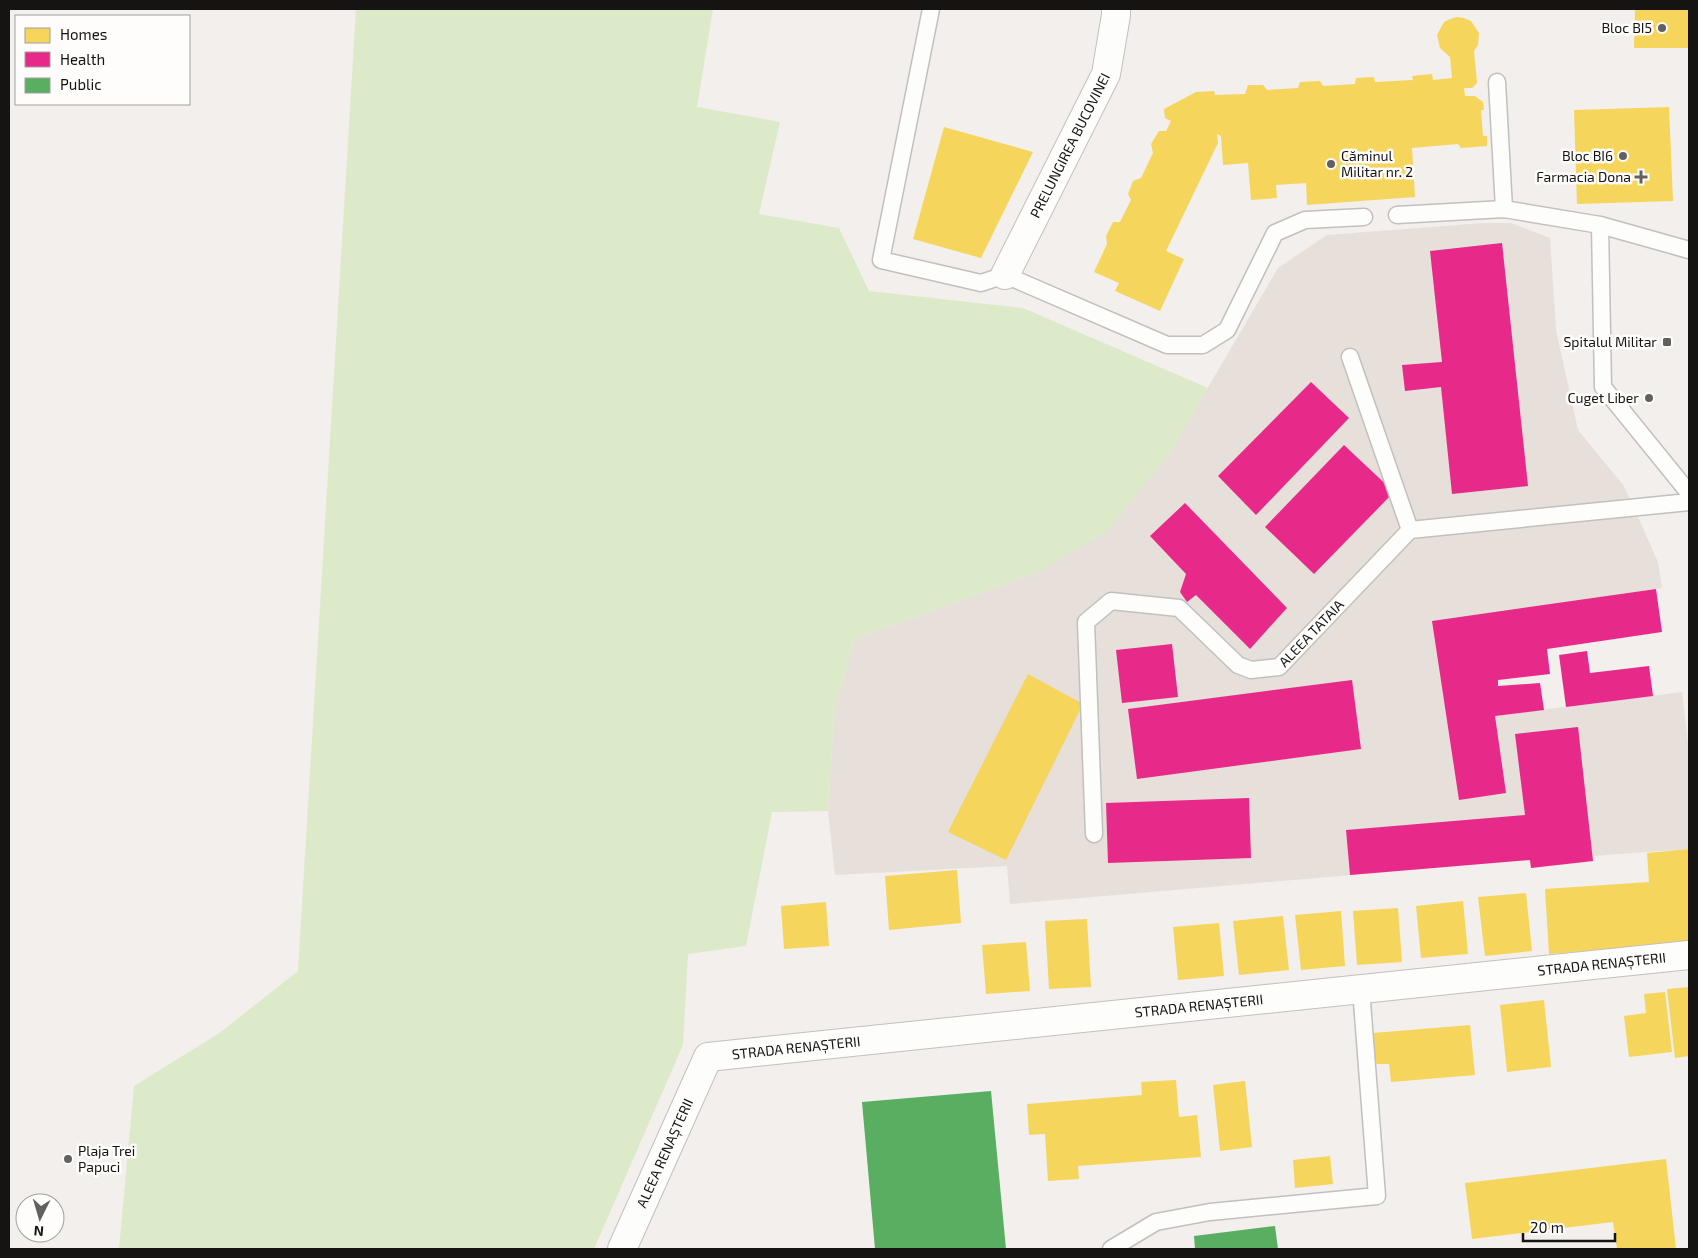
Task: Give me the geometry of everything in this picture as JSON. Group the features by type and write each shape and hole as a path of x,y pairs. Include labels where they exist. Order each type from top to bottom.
{"street":[{"name":"PRELUNGIREA BUCOVINEI","path":"1006,275 1106,74 1116,9"},
{"name":"STRADA RENAȘTERII","path":"708,1058 1689,955"},
{"name":"ALEEA RENAȘTERII","path":"622,1249 708,1058"}],"lane":[{"path":"931,9 881,260 981,283 1006,275 1167,345 1203,345 1227,330 1275,233 1305,220 1364,217"},
{"path":"1497,82 1504,209"},
{"path":"1397,215 1504,209 1600,225 1689,250"},
{"path":"1600,225 1604,387 1689,493"},
{"path":"1350,357 1410,530 1689,502"},
{"name":"ALEEA TATAIA","path":"1094,834 1086,622 1111,600 1179,608 1238,665 1251,670 1279,667 1410,530"},
{"path":"1111,1249 1156,1222 1210,1212 1377,1196 1361,990"}],"shaded area":[{"path":"1483,223 1511,223 1550,238 1556,330 1578,430 1624,486 1658,562 1662,588 1480,615 1495,716 1682,692 1689,752 1689,849 1593,856 1593,861 1531,868 1529,860 1010,904 1007,866 835,875 828,811 834,714 854,639 1038,572 1169,454 1278,268 1327,235"}],"green space":[{"path":"356,9 713,9 697,107 780,122 759,214 839,228 869,291 1023,308 1208,388 1169,454 1107,531 1038,572 854,639 834,714 828,811 772,812 746,946 688,954 683,1045 594,1249 119,1249 134,1086 218,1034 298,971"}],"building: Homes":[{"name":"Bloc BI5","path":"1635,9 1689,9 1689,48 1634,48"},
{"name":"Căminul Militar nr. 2","path":"1457,17 1471,21 1479,33 1478,45 1474,51 1477,83 1472,88 1464,88 1465,96 1475,96 1483,102 1484,110 1481,110 1483,136 1487,136 1487,146 1461,148 1458,144 1412,148 1415,197 1307,205 1306,183 1276,185 1277,198 1251,200 1248,163 1223,165 1221,136 1217,134 1218,143 1166,251 1184,259 1160,311 1115,291 1119,283 1094,272 1107,244 1106,236 1113,222 1120,222 1131,200 1128,194 1133,181 1141,178 1153,153 1151,144 1159,131 1166,131 1171,121 1165,118 1164,109 1196,92 1214,91 1215,95 1245,94 1248,85 1263,85 1267,90 1298,88 1300,82 1320,81 1323,86 1355,84 1356,78 1374,77 1375,82 1413,80 1412,76 1432,74 1433,80 1452,78 1450,57 1440,48 1437,35 1444,22"},
{"name":"Bloc BI6","path":"1669,107 1673,201 1577,204 1574,110"},
{"path":"944,127 1033,152 981,258 913,239"},
{"path":"1028,674 1083,704 1006,860 948,832"},
{"path":"1689,849 1689,943 1549,954 1545,889 1649,882 1647,853"},
{"path":"957,870 961,923 889,930 885,876"},
{"path":"1526,893 1532,951 1485,956 1478,897"},
{"path":"1463,901 1468,954 1421,958 1416,906"},
{"path":"826,902 829,946 784,949 781,906"},
{"path":"1398,908 1402,962 1357,965 1353,911"},
{"path":"1341,911 1345,966 1301,970 1295,915"},
{"path":"1283,916 1289,970 1239,975 1233,921"},
{"path":"1087,919 1091,987 1049,989 1045,921"},
{"path":"1219,923 1224,976 1178,980 1173,927"},
{"path":"1026,942 1030,991 986,994 982,945"},
{"path":"1689,987 1689,1056 1675,1058 1667,989"},
{"path":"1665,992 1672,1052 1629,1057 1624,1016 1646,1013 1644,994"},
{"path":"1544,1000 1551,1067 1507,1072 1500,1005"},
{"path":"1470,1025 1475,1075 1391,1082 1389,1064 1375,1064 1373,1033"},
{"path":"1176,1080 1179,1117 1197,1115 1201,1157 1078,1166 1079,1179 1048,1181 1045,1134 1029,1135 1027,1104 1142,1095 1141,1082"},
{"path":"1245,1081 1252,1147 1220,1151 1213,1085"},
{"path":"1330,1156 1333,1184 1295,1188 1293,1160"},
{"path":"1666,1159 1676,1249 1617,1249 1613,1222 1472,1239 1465,1183"}],"building: Health":[{"path":"1502,243 1528,486 1452,494 1441,387 1405,391 1402,365 1442,362 1430,251"},
{"path":"1311,382 1349,418 1256,515 1218,476"},
{"path":"1344,445 1394,492 1314,574 1265,527"},
{"path":"1185,503 1287,608 1250,649 1196,595 1187,602 1180,592 1186,574 1150,536"},
{"path":"1656,589 1662,632 1547,649 1550,674 1498,680 1498,686 1540,683 1544,710 1495,716 1506,793 1459,800 1432,621"},
{"path":"1172,644 1178,697 1122,703 1116,650"},
{"path":"1587,651 1590,673 1649,666 1653,696 1566,707 1559,655"},
{"path":"1352,680 1361,749 1137,779 1128,709"},
{"path":"1578,727 1593,861 1531,868 1530,860 1350,875 1346,830 1525,815 1515,734"},
{"path":"1249,798 1251,858 1108,863 1106,803"}],"building: Public":[{"path":"991,1091 1006,1249 875,1249 862,1102"},
{"path":"1275,1226 1278,1249 1195,1249 1194,1236"}],"place":[{"name":"Bloc BI5","path":"1662,28"},
{"name":"Bloc BI6","path":"1623,156"},
{"name":"Căminul Militar nr. 2","path":"1331,164"},
{"name":"Farmacia Dona","path":"1641,177"},
{"name":"Spitalul Militar","path":"1667,342"},
{"name":"Cuget Liber","path":"1649,398"},
{"name":"Plaja Trei Papuci","path":"68,1159"}]}
